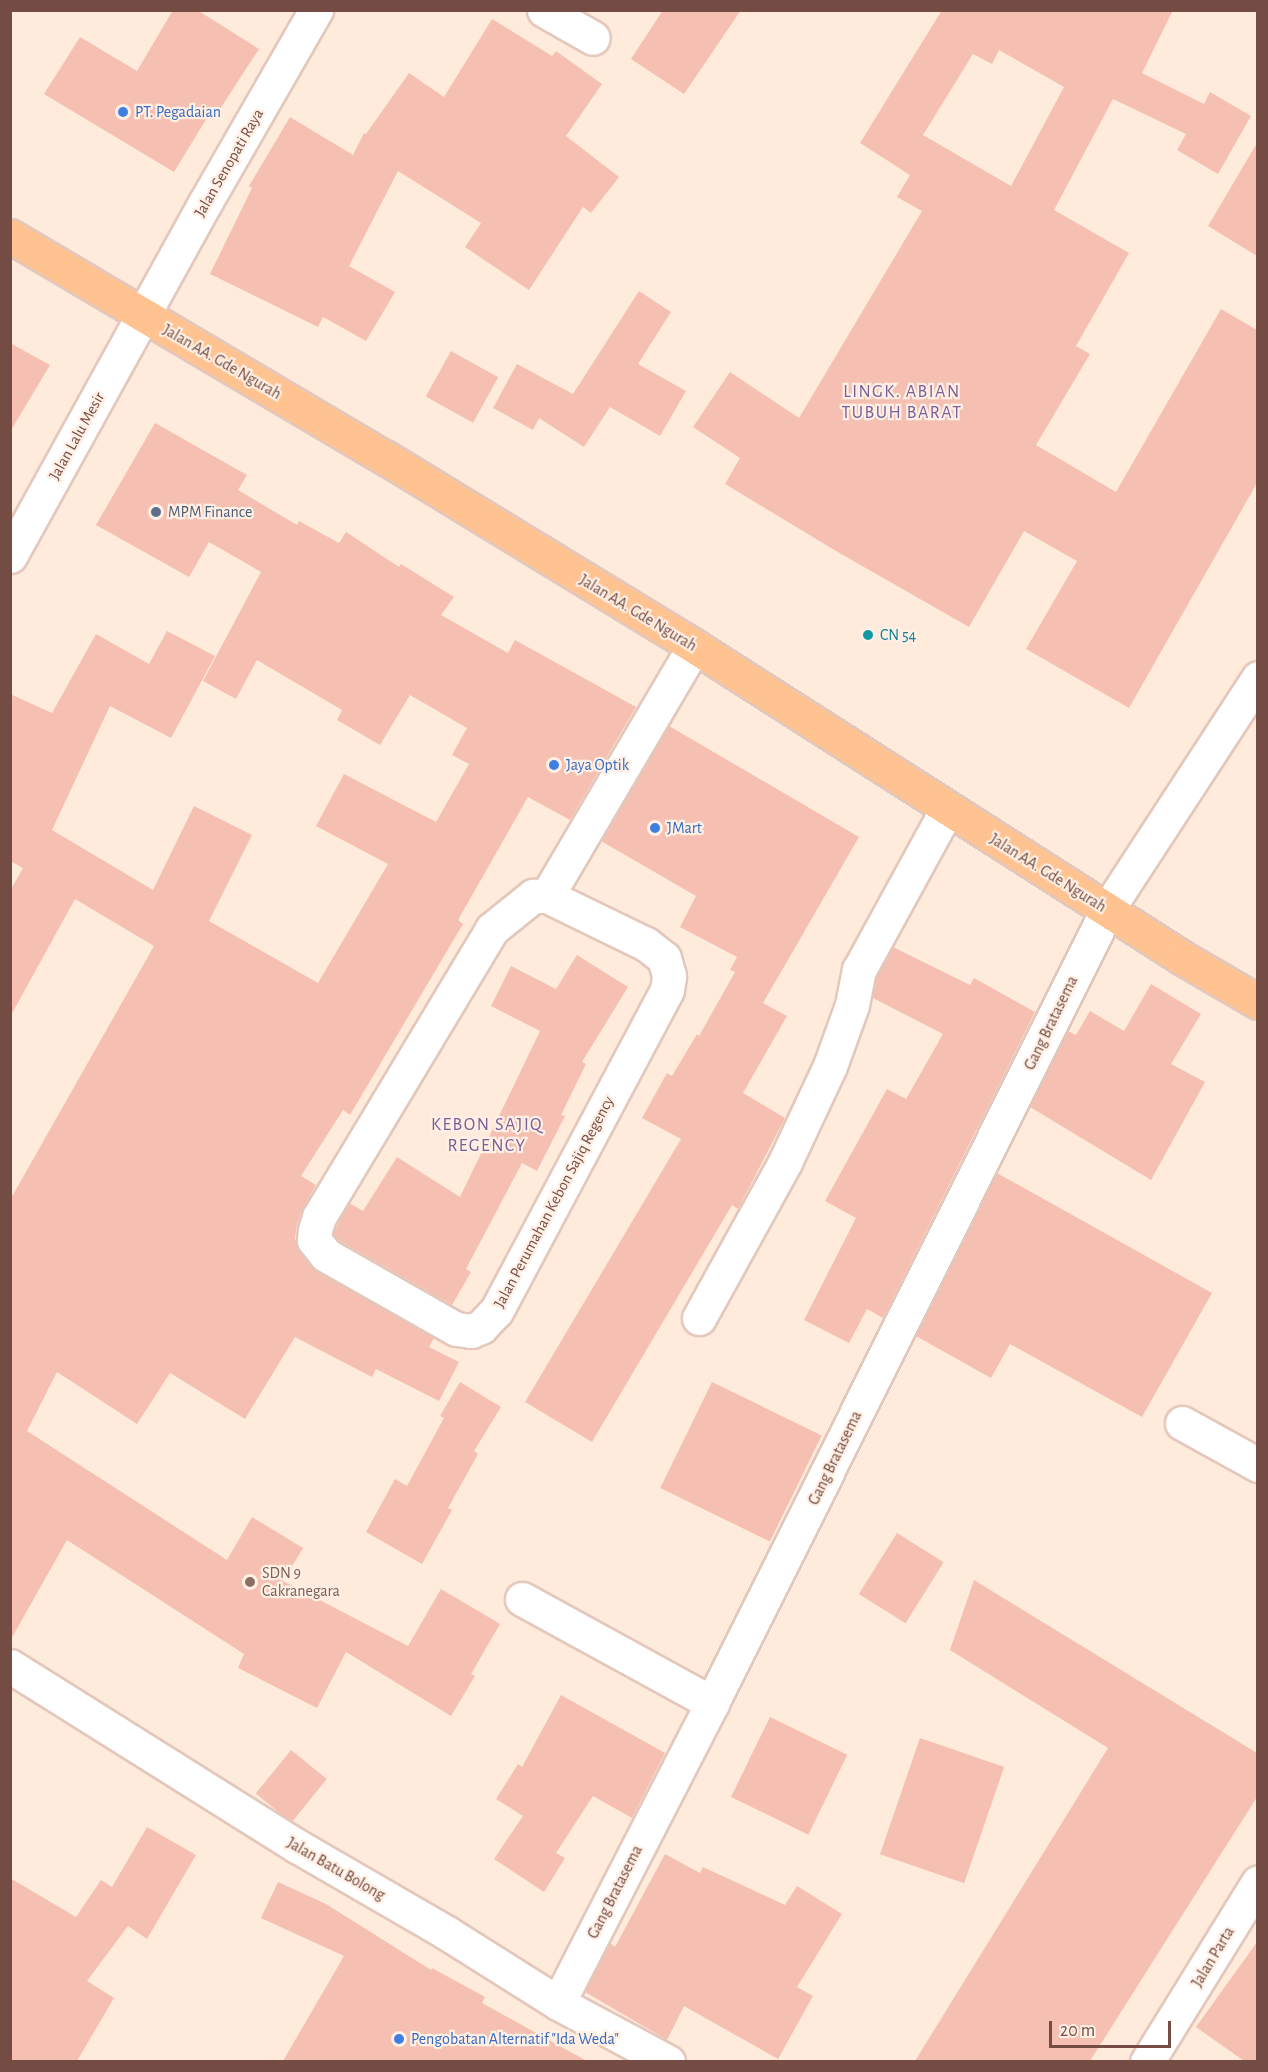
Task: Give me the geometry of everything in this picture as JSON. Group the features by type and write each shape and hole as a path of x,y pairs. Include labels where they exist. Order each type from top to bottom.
{"main road":[{"name":"Jalan AA. Gde Ngurah","path":"10,236 386,458 694,646 947,810 1257,1002"}],"street":[{"name":"Jalan Senopati Raya","path":"143,316 316,10"},
{"path":"544,10 593,38"},
{"name":"Jalan Lalu Mesir","path":"10,556 143,316"},
{"path":"547,896 694,646"},
{"name":"Gang Bratasema","path":"558,2003 712,1703 1107,910 1257,678"},
{"path":"699,1318 784,1162 830,1066 852,1005 859,970 947,810"},
{"name":"Jalan Perumahan Kebon Sajiq Regency","path":"547,896 646,944 664,958 669,976 667,990 496,1311 481,1328 471,1331 456,1329 326,1255 314,1240 315,1230 319,1217 492,929 533,897 547,896"},
{"path":"1182,1423 1257,1465"},
{"path":"522,1599 712,1703"},
{"name":"Jalan Batu Bolong","path":"10,1666 297,1846 447,1934 558,2003 668,2061"},
{"name":"Jalan Parta","path":"1148,2061 1257,1882"}],"building":[{"path":"173,10 197,10 259,49 218,112 213,108 174,172 44,94 80,37 137,71"},
{"path":"663,10 741,10 684,94 631,59"},
{"path":"942,10 1173,10 1142,73 1204,104 1210,92 1251,116 1218,174 1177,150 1186,134 1113,99 1054,210 1129,253 1076,346 1090,354 1036,445 1116,492 1221,309 1257,330 1257,483 1129,708 1026,649 1077,561 1024,531 969,627 725,484 740,458 693,427 730,372 799,418 922,211 897,197 910,175 860,143","holes":["999,50 1064,87 1011,186 923,135 973,54 992,64"]},
{"path":"492,19 552,56 556,51 602,84 566,136 619,177 591,213 583,207 529,290 465,247 481,223 398,171 349,266 395,292 366,341 323,317 318,327 210,274 252,188 249,186 290,117 353,155 364,133 366,134 409,73 444,97"},
{"path":"1257,143 1257,256 1208,226"},
{"path":"639,291 671,312 638,364 686,391 660,436 610,407 584,447 539,418 533,430 493,408 517,364 573,394"},
{"path":"10,343 50,365 10,432"},
{"path":"451,351 498,377 473,423 426,396"},
{"path":"155,423 247,475 238,490 297,525 299,521 339,543 346,532 399,567 401,564 454,597 441,615 508,653 515,640 636,707 570,820 528,797 458,920 463,924 350,1115 343,1110 301,1176 316,1185 297,1224 295,1238 299,1252 317,1271 434,1338 429,1347 459,1362 439,1401 376,1369 372,1377 295,1337 245,1419 170,1373 137,1424 57,1372 27,1431 227,1560 252,1517 303,1548 283,1581 408,1646 441,1589 500,1624 471,1674 475,1676 451,1716 346,1652 317,1708 238,1668 244,1654 67,1540 10,1641 10,1200 154,946 75,899 10,1017 10,891 23,868 10,861 10,694 52,713 96,634 149,664 167,631 215,656 171,738 110,706 52,830 153,890 194,806 252,835 209,921 318,983 388,864 316,826 344,774 436,822 469,764 452,755 467,728 410,695 380,745 337,720 342,710 257,660 236,699 203,681 261,572 209,542 189,577 96,525"},
{"path":"669,726 859,837 763,1003 787,1016 743,1093 785,1118 738,1209 732,1205 592,1442 525,1402 681,1139 642,1118 667,1073 672,1076 697,1034 699,1036 735,972 730,970 737,957 680,927 696,896 601,841"},
{"path":"893,947 970,985 974,978 1035,1012 883,1318 867,1309 849,1343 804,1320 856,1218 825,1201 887,1089 906,1099 943,1034 873,998 877,976"},
{"path":"577,955 628,987 582,1062 586,1064 561,1115 565,1116 537,1171 522,1163 466,1269 471,1272 452,1305 338,1240 333,1234 349,1203 363,1211 397,1157 460,1197 540,1031 491,1006 511,966 556,989"},
{"path":"1151,984 1201,1014 1171,1064 1205,1082 1151,1180 1030,1107 1068,1031 1076,1035 1090,1011 1124,1031"},
{"path":"997,1173 1212,1293 1142,1417 1010,1344 991,1378 916,1336"},
{"path":"460,1382 501,1407 474,1451 478,1454 448,1508 452,1510 422,1564 366,1532 395,1479 407,1486 444,1418 440,1416"},
{"path":"712,1382 822,1435 770,1542 660,1488"},
{"path":"897,1533 944,1562 905,1623 859,1594"},
{"path":"974,1580 1257,1753 1257,1797 1090,2061 915,2061 1108,1748 950,1650"},
{"path":"561,1695 665,1753 632,1818 593,1796 556,1853 565,1858 544,1892 494,1859 523,1816 496,1799 518,1764 522,1767"},
{"path":"770,1717 847,1755 808,1835 731,1797"},
{"path":"920,1738 1004,1767 964,1883 880,1854"},
{"path":"291,1750 327,1779 292,1822 256,1794"},
{"path":"147,1827 196,1855 147,1939 128,1926 87,1981 114,1998 77,2061 10,2061 10,1878 76,1917 101,1880 112,1887"},
{"path":"665,1854 700,1873 703,1867 785,1905 797,1886 842,1914 797,1987 813,1996 778,2059 684,2006 667,2040 585,1992 610,1943 615,1947"},
{"path":"278,1882 326,1904 431,1970 432,1968 485,1997 482,2003 587,2061 283,2061 344,1956 261,1918"},
{"path":"1257,1942 1257,2061 1244,2061 1196,2027"}],"place":[{"name":"PT. Pegadaian","path":"123,112"},
{"name":"MPM Finance","path":"156,512"},
{"name":"CN 54","path":"868,635"},
{"name":"Jaya Optik","path":"554,765"},
{"name":"JMart","path":"655,828"},
{"name":"SDN 9 Cakranegara","path":"250,1582"},
{"name":"Pengobatan Alternatif \"Ida Weda\"","path":"399,2039"}],"district":[{"name":"LINGK. ABIAN TUBUH BARAT","path":"902,403"},
{"name":"KEBON SAJIQ REGENCY","path":"487,1136"}]}
